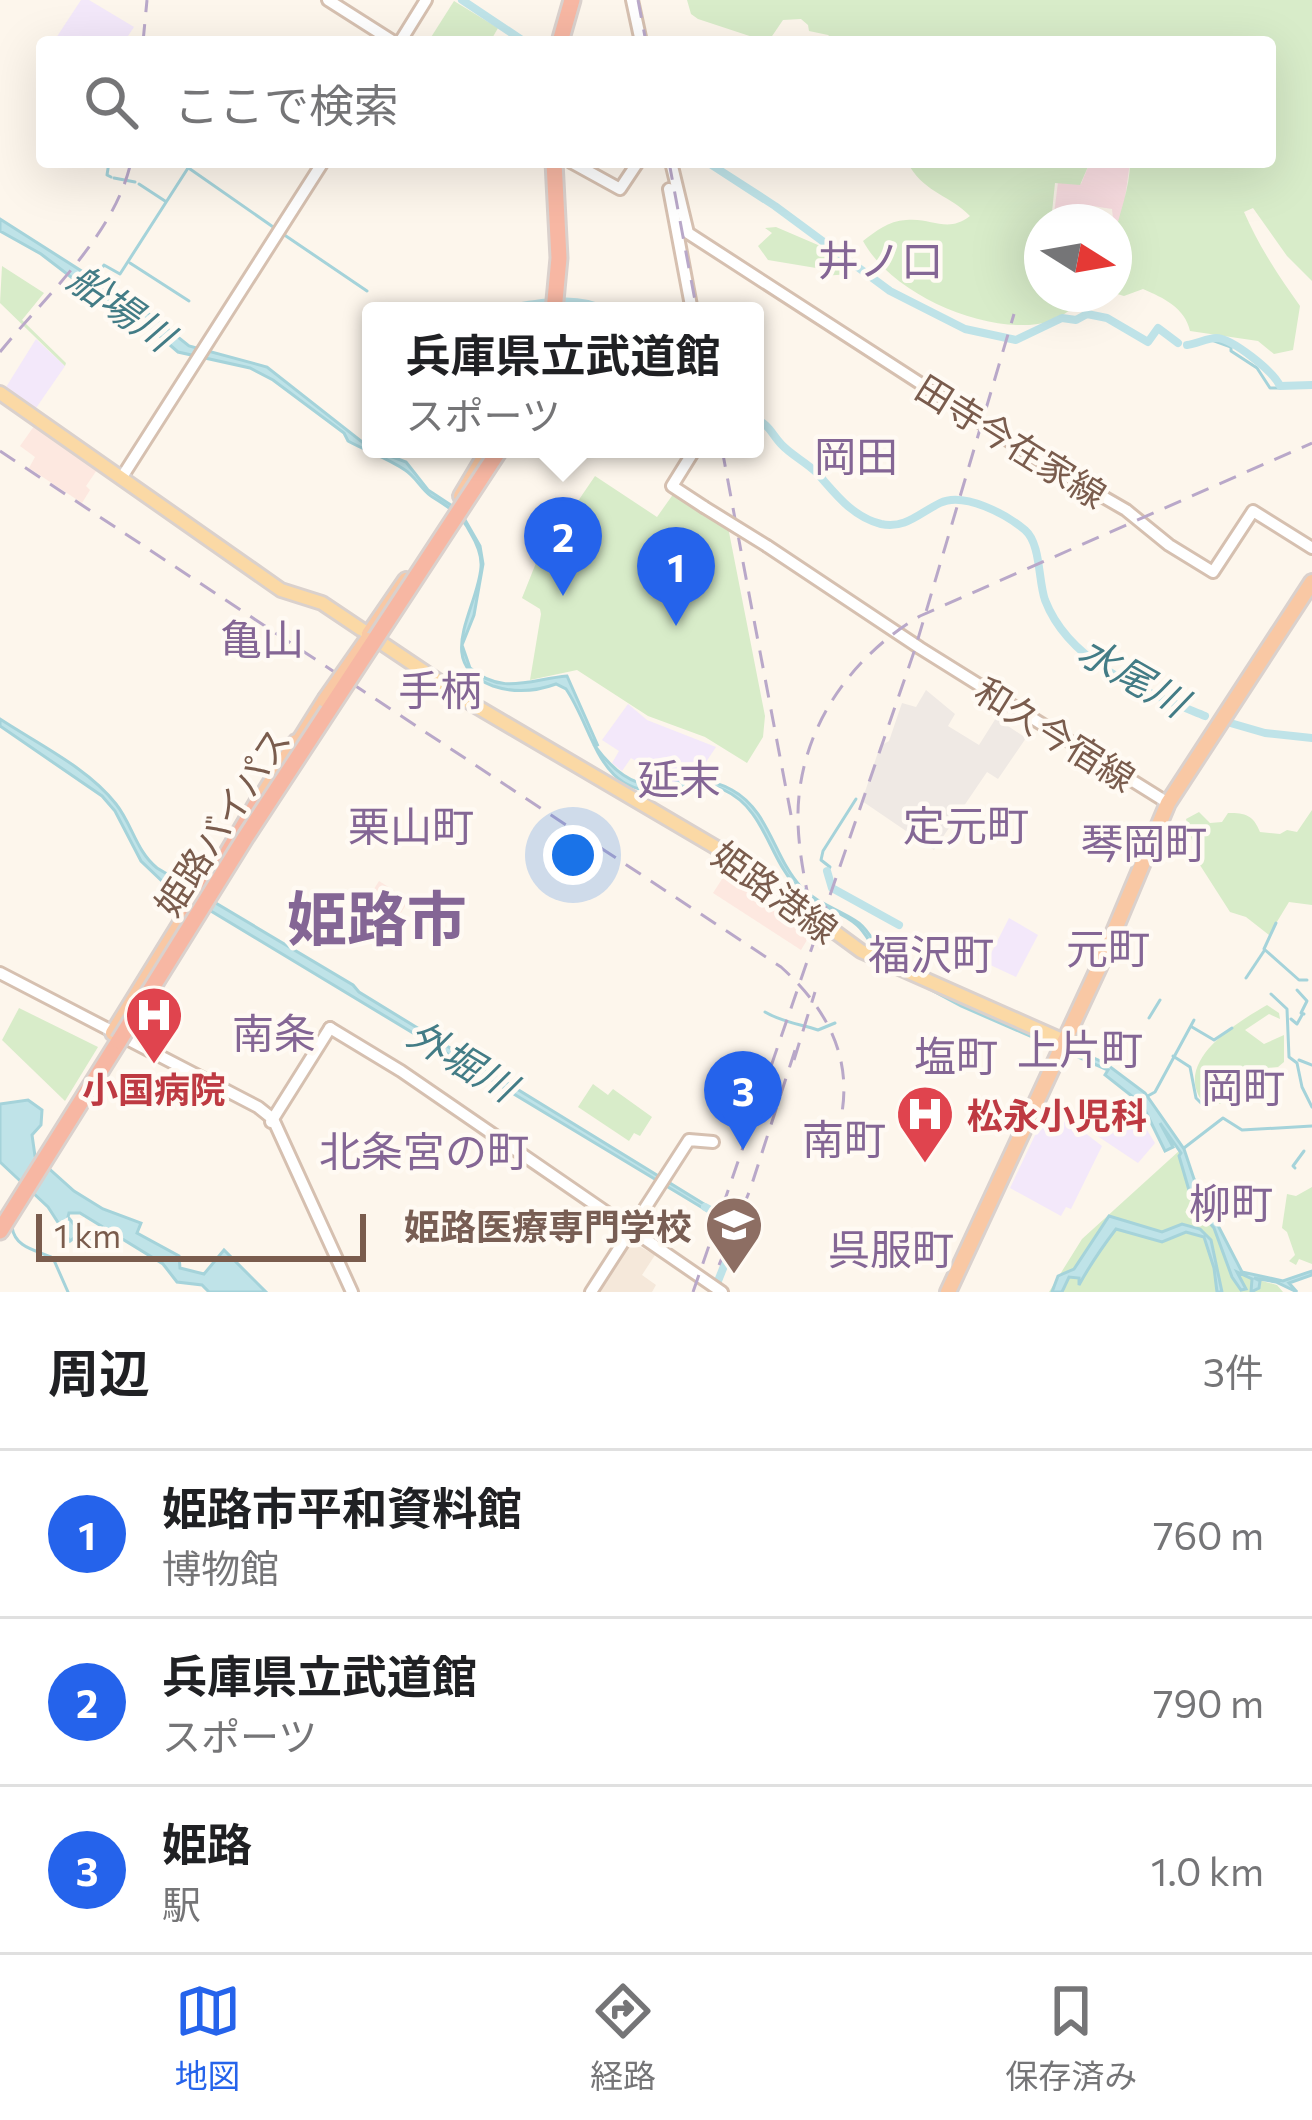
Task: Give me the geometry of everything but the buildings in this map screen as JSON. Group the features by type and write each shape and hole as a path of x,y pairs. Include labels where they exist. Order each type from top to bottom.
{"highway":[{"path":"560,36 570,0"},
{"path":"552,168 561,280 555,302"},
{"name":"姫路バイパス","path":"5,1219 194,916 492,458"},
{"name":"姫路バイパス","path":"344,683 493,458"},
{"path":"194,916 218,892 312,730 459,509"},
{"path":"948,1292 1101,962 1168,803 1312,582"},
{"path":"374,638 405,590"},
{"path":"312,730 344,683"},
{"path":"194,916 344,683"},
{"path":"194,916 202,886 267,802"},
{"path":"66,1120 78,1089 119,1036"},
{"name":"姫路バイパス","path":"22,1191 66,1120"}],"main road":[{"path":"328,0 387,36"},
{"path":"401,36 426,0"},
{"path":"632,0 640,36"},
{"path":"122,477 319,168"},
{"path":"582,168 620,190 634,168"},
{"path":"668,168 690,302"},
{"name":"田寺今在家線","path":"669,168 688,233 1049,466 1126,510 1168,545 1213,572 1253,511 1312,548"},
{"name":"姫路港線","path":"0,393 281,590 317,601 474,705 734,858 861,951 1060,1044"},
{"name":"和久今宿線","path":"689,458 672,486 1168,803"},
{"path":"0,975 272,1121 350,1292"},
{"path":"272,1121 330,1028 401,1071 716,1290"},
{"path":"591,1292 689,1140 713,1142"}],"shaded area":[{"path":"81,0 89,0 134,27 128,36 57,36"},
{"path":"1088,168 1129,168 1124,204 1055,204 1058,182 1081,184"},
{"path":"36,339 65,366 34,411 3,392"},
{"path":"37,422 101,464 86,486 90,490 82,503 29,468 35,457 20,446"},
{"path":"926,690 955,714 948,726 979,745 996,718 1026,738 998,779 987,772 934,850 862,801 880,746 889,741 902,703 916,707"},
{"path":"628,704 647,720 716,747 694,780 671,783 631,758 622,771 612,763 619,751 602,740"},
{"path":"733,862 801,911 807,940 801,950 713,893"},
{"path":"379,881 409,900 384,940 354,921"},
{"path":"1009,918 1038,935 1016,977 986,963"},
{"path":"1129,1101 1155,1143 1138,1163 1084,1127 1087,1122 1112,1134"},
{"path":"1046,1112 1075,1125 1102,1146 1071,1209 1066,1207 1061,1216 1010,1188"},
{"path":"628,1240 655,1255 642,1275 656,1285 652,1292 596,1292"}],"green space":[{"path":"687,0 1312,0 1312,281 1287,256 1253,208 1244,212 1300,306 1293,350 1274,354 1258,341 1190,331 1178,310 1158,296 1143,289 1132,293 1132,204 1123,204 1129,168 1276,168 1276,36 829,36 809,31 801,19 783,20 772,36 750,36 698,19"},
{"path":"454,1 498,28 493,36 432,36"},
{"path":"911,168 1087,168 1080,185 1055,183 1053,204 1024,204 1024,312 1067,312 1049,322 1025,325 971,317 896,279 863,241 900,221 954,224 970,216 923,183"},
{"path":"776,227 825,248 850,274 823,276 822,269 768,260 758,246 772,233 765,228"},
{"path":"2,266 44,293 22,320 65,366 0,303"},
{"path":"595,476 657,517 674,493 728,527 765,716 763,737 747,763 705,737 648,716 577,670 530,680 541,614 522,598 536,563"},
{"path":"1312,810 1312,905 1289,902 1269,935 1246,917 1230,912 1198,862 1186,819 1199,812 1210,823 1222,822 1228,813 1240,814 1252,819 1260,832 1280,834 1297,832"},
{"path":"1267,1005 1280,1019 1269,1014 1245,1030 1264,1044 1284,1035 1284,1062 1255,1069 1220,1104 1201,1100 1195,1085 1203,1056 1227,1032"},
{"path":"19,1008 98,1047 65,1101 2,1040"},
{"path":"593,1084 608,1095 613,1089 652,1117 640,1136 634,1133 629,1141 578,1107"},
{"path":"1179,1151 1244,1276 1277,1285 1283,1292 1049,1292 1082,1239"},
{"path":"1312,1187 1312,1264 1299,1259 1296,1265 1289,1261 1295,1255 1282,1228 1287,1194 1296,1196"}],"water":[{"name":"船場川","path":"0,219 149,314 189,346 267,367 362,442 362,448 273,380 250,368 178,352 139,318 0,231"},
{"path":"383,458 406,462 428,490 460,511 480,546 483,564 474,615 462,645 478,583 480,553 458,515"},
{"path":"462,645 470,668 494,681 517,684 567,676 598,746 566,689 556,684 525,690 493,686 475,676 465,664"},
{"path":"0,719 105,791 157,868 353,985 712,1209 711,1213 163,882 141,861 102,796 0,726"},
{"path":"595,746 632,780 648,785 696,781 732,790 755,810 801,887 860,924 880,947 874,948 850,920 810,897 795,885 757,820 737,798 711,786 645,790 627,784 613,774"},
{"path":"894,970 1105,1063 1145,1093 1184,1149 1194,1179 1242,1272 1283,1281 1312,1271 1312,1275 1289,1283 1297,1292 1254,1278 1260,1281 1259,1288 1251,1292 1252,1279 1237,1272 1246,1289 1241,1290 1214,1228 1193,1204 1181,1153 1160,1123 1173,1147 1165,1151 1142,1104 1105,1075 1108,1070 961,1006"},
{"path":"28,1100 42,1110 41,1125 32,1135 35,1156 74,1191 103,1209 141,1223 137,1233 179,1256 180,1268 204,1274 224,1250 266,1292 209,1292 202,1285 177,1282 163,1264 80,1213 68,1217 80,1232 105,1242 70,1241 48,1207 0,1162 0,1104"},
{"path":"1109,1216 1162,1232 1182,1224 1200,1229 1211,1240 1222,1292 1217,1292 1204,1237 1186,1232 1162,1242 1116,1229 1079,1285 1079,1278 1069,1277 1062,1292 1052,1292 1058,1276 1074,1269"}],"waterway":[{"path":"462,0 516,36"},
{"path":"108,168 111,177"},
{"name":"船場川","path":"92,285 104,265 120,274 188,168"},
{"path":"189,168 276,229"},
{"path":"716,168 890,291 965,329 1016,340 1062,318 1076,320 1087,314 1107,318 1148,342 1158,328 1178,343"},
{"path":"114,178 135,182"},
{"path":"139,184 165,201"},
{"path":"283,234 367,291"},
{"name":"船場川","path":"130,263 189,301"},
{"name":"水尾川","path":"555,302 576,302"},
{"path":"1209,339 1231,347 1257,368 1270,388 1280,388"},
{"path":"1187,345 1223,339 1252,357 1280,386 1312,385"},
{"name":"水尾川","path":"764,424 845,503 871,521 898,524 940,503 961,500 985,506 1017,524 1034,544 1045,600 1072,642 1112,673 1205,716"},
{"name":"水尾川","path":"1220,720 1265,733 1312,738"},
{"path":"827,871 830,867 821,860 823,851 856,799"},
{"path":"827,871 832,888 899,925"},
{"path":"1276,923 1264,949 1299,980 1307,980"},
{"path":"1246,978 1264,951"},
{"path":"1297,990 1307,1001 1304,1014"},
{"path":"1271,994 1287,1009 1289,1057 1297,1063 1312,1107"},
{"path":"1149,1018 1160,1000"},
{"path":"765,1012 818,1030 835,1023"},
{"path":"1291,1019 1297,1024 1302,1015"},
{"path":"1146,1097 1155,1092 1194,1020"},
{"path":"1192,1027 1214,1040 1232,1028"},
{"path":"1173,1056 1190,1067 1196,1098 1204,1106"},
{"path":"1299,1060 1312,1065"},
{"path":"1184,1148 1223,1118 1242,1130 1312,1126"},
{"path":"1295,1168 1304,1151"},
{"name":"外堀川","path":"705,1207 740,1226 714,1291"},
{"path":"12,1227 22,1244 53,1258 68,1292"}],"railway":[{"path":"144,36 147,0"},
{"path":"638,0 645,36"},
{"path":"0,352 94,239 110,215 129,168"},
{"path":"670,168 695,302"},
{"path":"693,1292 915,649 1014,314"},
{"path":"816,932 798,822 806,759 831,702 870,654 920,616 1312,443"},
{"path":"0,451 781,967 814,1003 836,1043 844,1086 837,1134"},
{"path":"724,458 741,551"},
{"path":"743,562 791,815"},
{"path":"794,1060 815,992"},
{"path":"719,1265 750,1190 797,1044"}],"place":[{"name":"兵庫県立武道館","path":"563,596"},
{"name":"姫路市平和資料館","path":"676,626"},
{"name":"小国病院","path":"154,1066"},
{"name":"姫路","path":"743,1150"},
{"name":"松永小児科","path":"925,1165"},
{"name":"姫路医療専門学校","path":"734,1276"}],"district":[{"name":"井ノ口","path":"880,259"},
{"name":"岡田","path":"856,455"},
{"name":"亀山","path":"262,638"},
{"name":"手柄","path":"440,689"},
{"name":"延末","path":"679,778"},
{"name":"定元町","path":"966,824"},
{"name":"栗山町","path":"411,825"},
{"name":"琴岡町","path":"1144,842"},
{"name":"姫路市","path":"377,916"},
{"name":"元町","path":"1108,947"},
{"name":"福沢町","path":"931,953"},
{"name":"南条","path":"274,1032"},
{"name":"上片町","path":"1080,1048"},
{"name":"塩町","path":"956,1055"},
{"name":"岡町","path":"1243,1086"},
{"name":"南町","path":"844,1138"},
{"name":"北条宮の町","path":"424,1150"},
{"name":"柳町","path":"1231,1202"},
{"name":"呉服町","path":"891,1248"}]}
